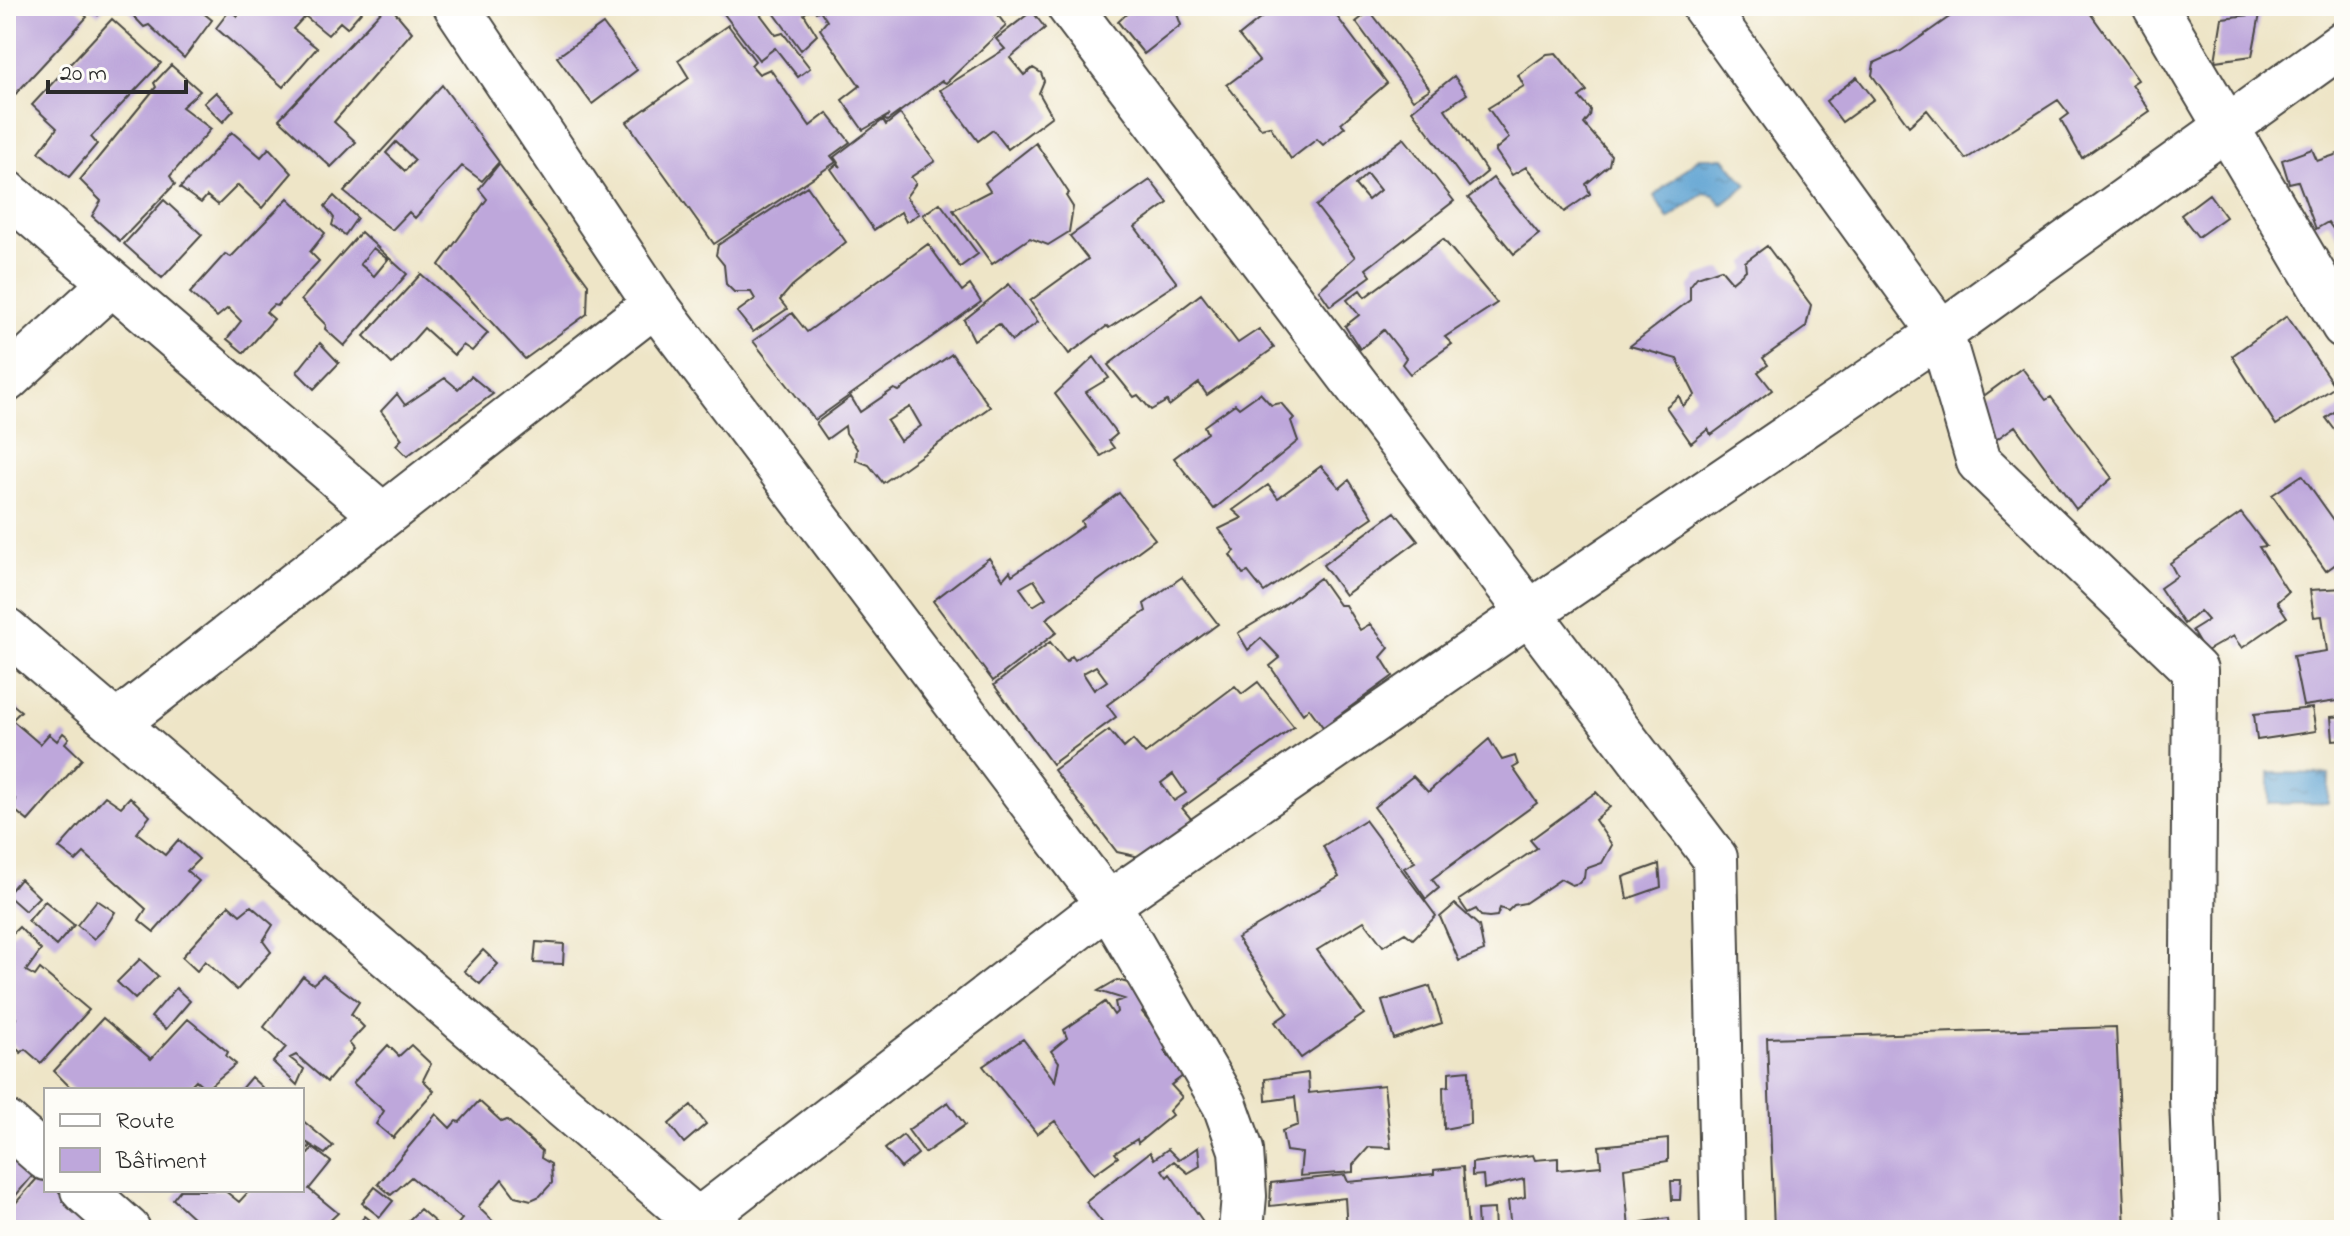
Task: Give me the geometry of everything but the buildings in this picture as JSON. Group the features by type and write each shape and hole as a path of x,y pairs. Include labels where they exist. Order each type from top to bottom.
{"street":[{"path":"456,6 655,304 1108,904 1225,1105 1241,1150 1244,1196 1241,1230"},
{"path":"1069,6 1715,858 1723,1230"},
{"path":"1704,6 1941,333 1979,462 2195,670 2192,1098 2197,1230"},
{"path":"2155,6 2344,326"},
{"path":"6,630 692,1226 1108,904 1941,333 2344,43"},
{"path":"6,192 382,515"},
{"path":"6,380 112,283"},
{"path":"116,724 655,304"},
{"path":"6,1123 44,1156"},
{"path":"85,1192 128,1230"}],"water":[{"path":"1699,158 1724,158 1747,185 1722,205 1714,195 1704,193 1668,219 1654,196"},
{"path":"2269,773 2329,774 2328,803 2269,804"}]}
